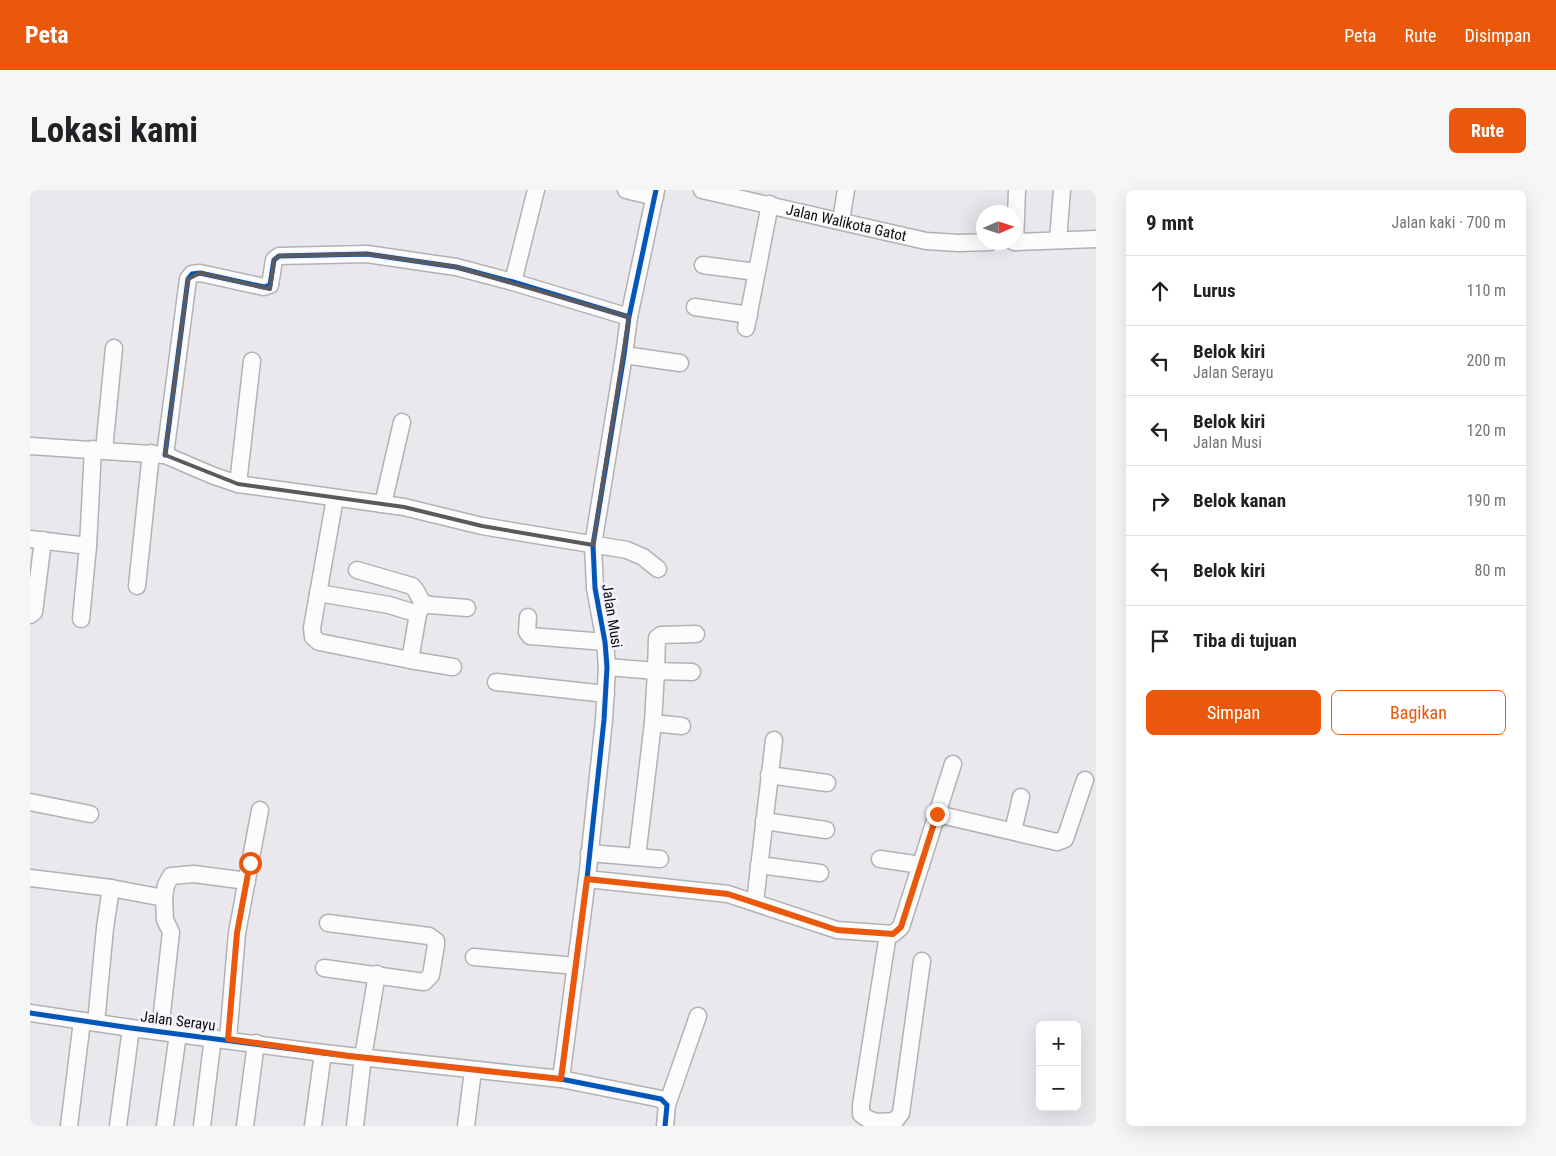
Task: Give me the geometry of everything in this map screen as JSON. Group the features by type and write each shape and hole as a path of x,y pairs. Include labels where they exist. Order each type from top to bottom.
{"street":[{"path":"513,282 536,190"},
{"path":"626,190 656,193"},
{"name":"Jalan Walikota Gatot","path":"702,190 926,241 976,242"},
{"path":"841,221 846,190"},
{"path":"1016,205 1017,190"},
{"path":"1058,240 1062,190"},
{"name":"Jalan Musi","path":"561,1079 587,879 606,694 607,667 605,642 595,588 594,545 624,355 628,317 656,193"},
{"path":"695,307 747,322 770,204"},
{"path":"1021,242 1096,239"},
{"path":"137,586 188,279 192,274 200,273 264,287 270,285 274,260 277,257 353,253 456,267 513,282 628,317"},
{"path":"703,265 756,272"},
{"path":"82,619 98,450 114,348"},
{"path":"624,355 680,363"},
{"path":"238,484 252,361"},
{"path":"383,504 402,422"},
{"path":"30,446 158,454 238,484 404,507 482,526 627,550 643,557 658,569"},
{"path":"335,498 312,628 314,637 319,642 453,667"},
{"path":"30,615 34,612 36,539 88,546"},
{"path":"357,570 412,586 418,591 420,608 410,660"},
{"path":"318,593 389,605 420,608 430,605 467,608"},
{"path":"528,617 527,632 530,636 605,642"},
{"path":"637,857 653,723 657,638 659,636 696,634"},
{"path":"607,667 692,672"},
{"path":"496,682 606,694"},
{"path":"653,723 682,726"},
{"path":"755,902 774,740"},
{"path":"587,879 728,894 837,930 888,934 897,931 901,927 953,764"},
{"path":"769,775 827,783"},
{"path":"937,814 1057,842 1065,839 1085,780"},
{"path":"1012,831 1021,797"},
{"path":"30,802 90,814"},
{"path":"202,1126 220,1038 260,810"},
{"path":"764,821 826,830"},
{"path":"589,853 660,859"},
{"path":"880,859 922,864"},
{"path":"760,865 820,873"},
{"path":"160,1032 171,932 165,920 164,898 166,885 171,876 194,874 247,881"},
{"path":"30,878 111,888 164,898"},
{"path":"69,1126 89,1022 111,888"},
{"path":"324,968 424,982 431,975 435,959 436,941 429,936 328,923"},
{"path":"888,934 861,1105 861,1114 869,1121 895,1121 901,1113 922,961"},
{"path":"474,958 576,966"},
{"path":"355,1126 363,1057 377,974"},
{"name":"Jalan Serayu","path":"30,1013 322,1053 561,1079 653,1097 661,1099 667,1105"},
{"path":"665,1126 667,1105 698,1016"},
{"path":"118,1126 131,1028"},
{"path":"165,1126 178,1034"},
{"path":"245,1126 256,1043"},
{"path":"313,1126 322,1053"},
{"path":"466,1126 473,1070"}],"highlighted area":[{"path":"367,254 456,267 629,317 593,545 482,526 404,507 238,484 165,455 188,279 200,273 270,289 274,260 279,256"}],"cycle path":[{"path":"561,1079 587,879 604,720 607,667 605,642 595,588 593,545 629,317 656,190"},
{"path":"165,455 188,279 192,274 200,273 264,287 270,285 274,260 279,256 367,254 456,267 629,317"},
{"path":"30,1013 323,1053 561,1079 661,1099 667,1105 665,1126"}],"route":[{"path":"250,863 237,933 228,1039 322,1053 561,1079 587,879 728,894 837,930 893,934 901,927 937,814"}]}
